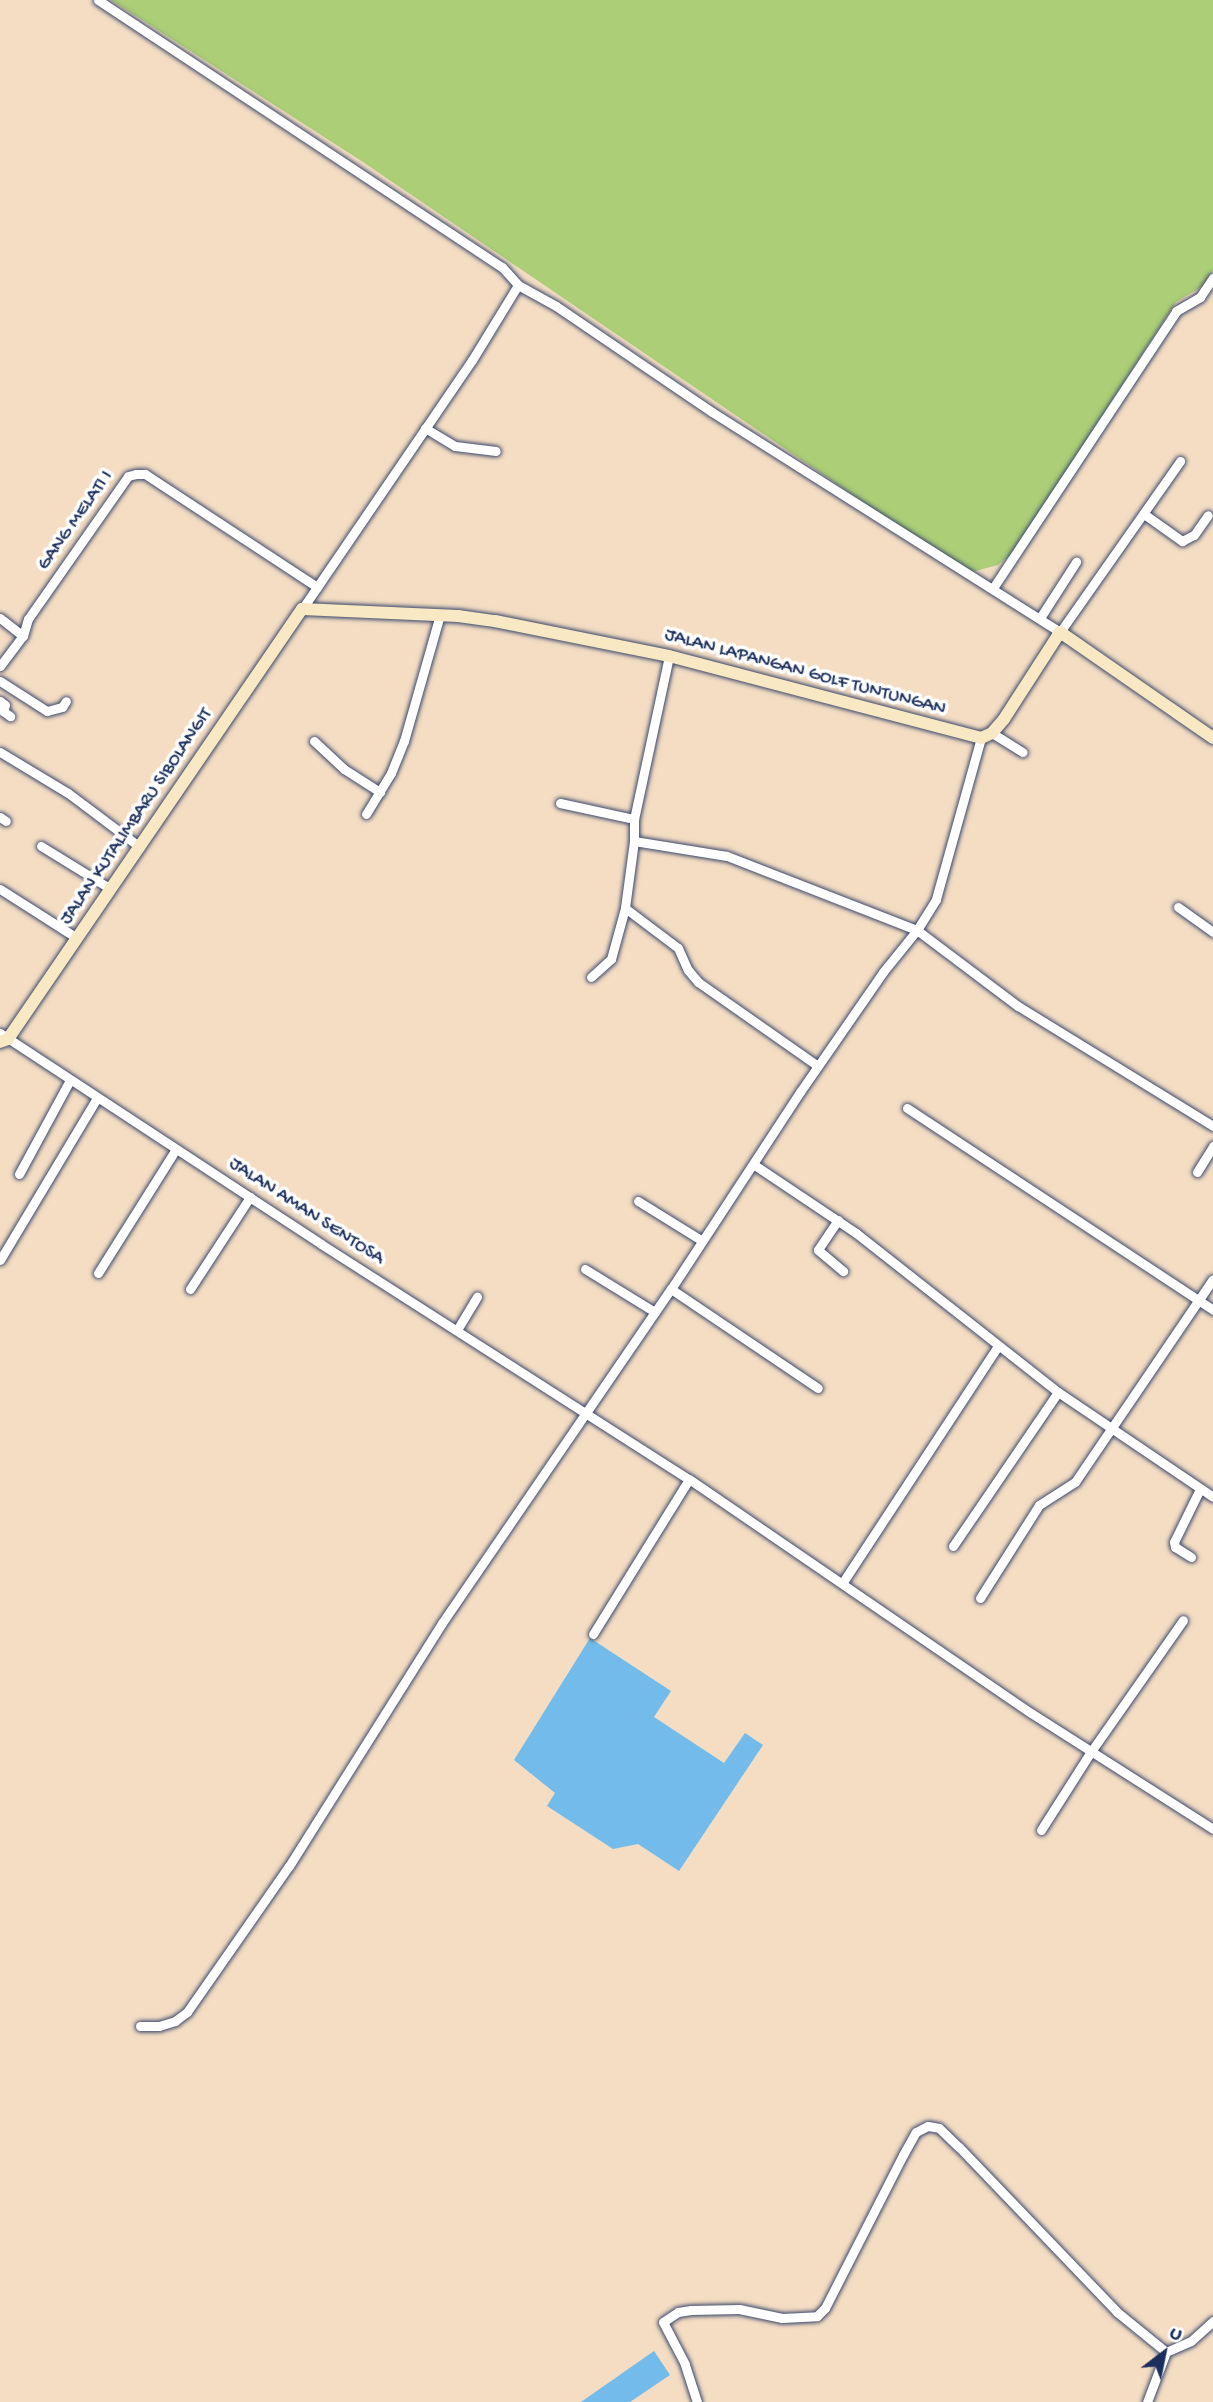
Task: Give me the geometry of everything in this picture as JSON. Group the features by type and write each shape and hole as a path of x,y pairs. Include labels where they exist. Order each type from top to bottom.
{"street":[{"path":"98,0 502,267 518,285 556,306 712,412 1040,618 1213,738"},
{"path":"993,588 1176,311 1200,297 1213,278"},
{"path":"302,610 472,360 518,285"},
{"path":"425,428 455,446 496,451"},
{"path":"140,2026 159,2026 176,2021 187,2012 289,1866 442,1623 671,1289 818,1066 883,972 917,930 936,900 986,735 1180,461"},
{"name":"GANG MELATI I","path":"0,666 23,635 28,619 128,476 136,474 145,474 317,587"},
{"path":"1144,514 1182,541 1194,536 1209,515"},
{"path":"1040,618 1076,562"},
{"name":"JALAN LAPANGAN GOLF TUNTUNGAN","path":"302,610 440,615 495,621 669,656 986,735"},
{"name":"JALAN KUTALIMBARU SIBOLANGIT","path":"3,1038 78,938 302,610"},
{"path":"366,814 380,792 404,741 440,615"},
{"path":"0,618 23,635"},
{"path":"591,977 611,959 625,908 634,841 634,819 669,656"},
{"path":"0,681 47,711 62,707 66,701"},
{"path":"0,701 5,706 3,711 10,716"},
{"path":"986,735 1023,752"},
{"path":"314,741 344,769 380,792"},
{"path":"0,752 68,793 141,847"},
{"path":"560,803 634,819"},
{"path":"634,841 727,856 917,930 1018,1006 1212,1124"},
{"path":"41,846 111,889"},
{"path":"0,889 78,938"},
{"path":"625,908 678,948 688,970 698,982 818,1066"},
{"path":"1178,908 1213,932"},
{"name":"JALAN AMAN SENTOSA","path":"3,1038 689,1479 1090,1753 1213,1829"},
{"path":"19,1174 70,1080"},
{"path":"0,1260 97,1098"},
{"path":"907,1108 1213,1310"},
{"path":"1197,1172 1213,1146"},
{"path":"97,1273 176,1149"},
{"path":"753,1164 838,1220 1058,1392 1213,1497"},
{"path":"190,1289 250,1197"},
{"path":"638,1201 701,1240"},
{"path":"838,1220 818,1250 843,1271"},
{"path":"584,1269 655,1312"},
{"path":"980,1598 1040,1505 1046,1498 1070,1487 1213,1279"},
{"path":"671,1289 818,1388"},
{"path":"457,1330 477,1297"},
{"path":"843,1582 998,1346"},
{"path":"953,1546 1058,1392"},
{"path":"593,1634 689,1479"},
{"path":"1191,1557 1175,1547 1174,1542 1200,1489"},
{"path":"1041,1830 1090,1753 1183,1620"},
{"path":"696,2402 685,2364 663,2322 678,2312 691,2310 739,2309 782,2318 817,2316 825,2308 916,2132 928,2126 939,2128 1117,2312 1166,2352"},
{"path":"1147,2402 1166,2352 1191,2341 1213,2321"}],"green space":[{"path":"111,0 1213,0 1213,270 1203,286 1176,302 1014,552 998,565 968,573 363,162"}],"water":[{"path":"590,1638 671,1691 654,1717 724,1763 745,1733 763,1745 679,1871 638,1844 613,1849 547,1806 555,1793 514,1760"},
{"path":"654,2351 670,2375 630,2402 581,2402"}]}
